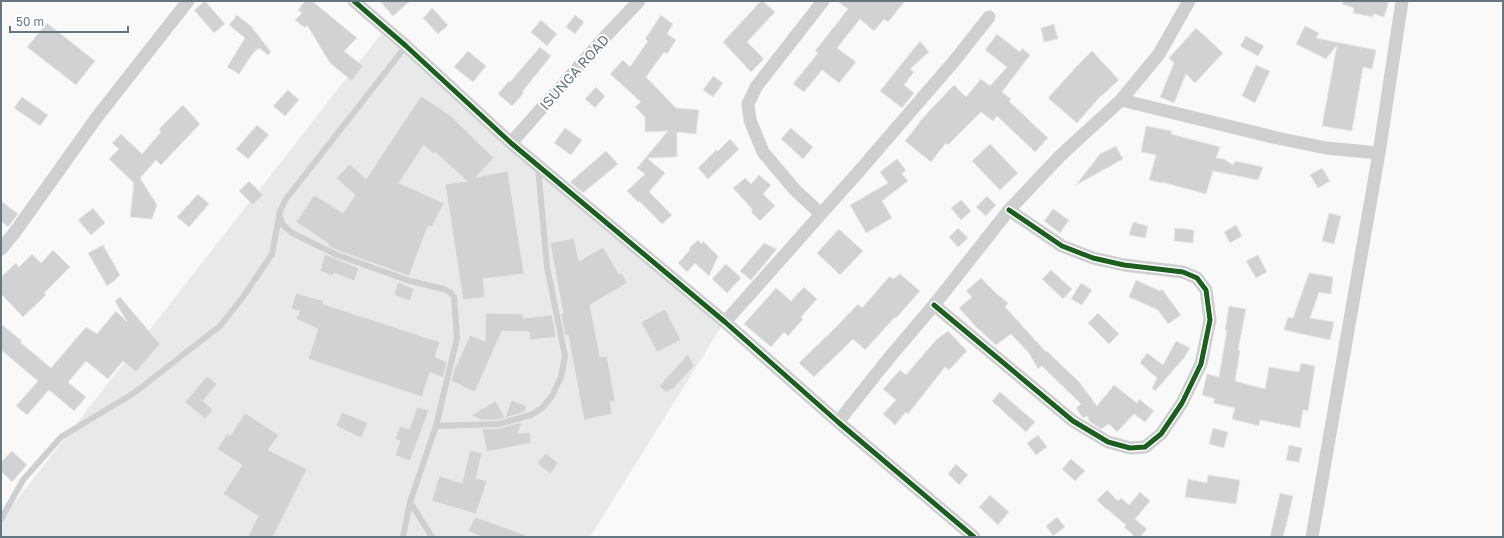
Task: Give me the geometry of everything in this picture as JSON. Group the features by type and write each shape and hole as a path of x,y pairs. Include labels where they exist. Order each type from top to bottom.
{"street":[{"path":"1,249 15,232 97,117 188,1"},
{"path":"354,1 406,46 511,143 725,322 838,422 974,537"},
{"name":"ISUNGA ROAD","path":"511,143 604,38 639,1"},
{"path":"821,214 795,190 763,152 750,120 748,104 756,87 822,1"},
{"path":"838,422 934,305 1009,210 1060,156 1121,100 1159,54 1189,1"},
{"path":"1312,537 1379,154 1402,1"},
{"path":"725,322 765,279 955,60 990,17"},
{"path":"1121,100 1277,138 1326,148 1379,154"},
{"path":"934,305 1073,421 1108,442 1130,448 1144,447 1161,434 1182,403 1201,364 1210,320 1206,290 1197,278 1183,272 1124,265 1093,258 1062,246 1009,210"}],"lane":[{"path":"1,519 23,480 61,437 134,393 220,326 243,297 272,254 280,212 286,199 406,46"},
{"path":"436,426 499,424 531,414 542,408 552,396 561,377 565,356 546,267 538,165"},
{"path":"280,218 283,225 292,232 337,255 410,281 444,289 451,293 454,297 456,338 436,426 410,502 403,537"},
{"path":"410,502 432,537"}],"shaded area":[{"path":"381,34 723,324 590,537 1,537 1,520"}],"building":[{"path":"205,1 225,24 214,33 194,10"},
{"path":"305,1 312,1 357,38 344,51 363,66 352,81 330,63 307,25 305,28 295,20 302,13 298,10"},
{"path":"380,1 410,1 393,16"},
{"path":"761,1 763,1 775,12 747,42 764,59 751,72 723,42"},
{"path":"837,1 905,1 888,22 884,19 874,31 860,19 837,48 856,62 839,83 822,70 804,92 793,84 818,53 815,51 848,9"},
{"path":"1343,1 1389,1 1384,17 1374,14 1373,17 1353,13 1354,8 1342,4"},
{"path":"432,8 448,25 438,34 423,18"},
{"path":"237,15 251,26 271,52 268,55 259,48 253,53 239,74 227,67 245,38 229,25"},
{"path":"575,15 584,22 575,34 566,27"},
{"path":"661,15 673,24 667,34 676,40 667,54 664,52 646,77 676,108 699,110 696,134 677,132 677,157 647,158 665,173 649,192 672,215 662,224 627,191 645,174 637,168 668,131 645,132 645,117 635,107 641,102 610,74 623,60 630,67 648,41 645,39"},
{"path":"541,20 557,34 547,46 531,32"},
{"path":"47,23 95,61 76,85 27,47"},
{"path":"1054,24 1058,39 1044,42 1041,28"},
{"path":"1305,26 1319,33 1316,38 1376,50 1372,69 1363,67 1352,131 1322,126 1337,45 1326,59 1296,44"},
{"path":"1196,28 1223,53 1195,83 1186,74 1174,103 1160,97 1174,63 1169,58"},
{"path":"997,34 1020,52 1022,48 1030,55 1002,92 1011,99 1009,101 1048,138 1035,152 997,116 993,121 981,112 948,145 946,143 931,162 905,141 919,122 954,85 966,97 981,79 990,86 1007,67 985,50"},
{"path":"1246,36 1264,46 1258,56 1240,46"},
{"path":"920,41 929,52 910,69 914,72 904,85 914,93 902,108 880,91"},
{"path":"540,47 551,56 522,92 524,93 512,106 498,94"},
{"path":"468,51 486,66 473,82 454,67"},
{"path":"1092,51 1119,80 1098,99 1077,123 1048,98"},
{"path":"1256,65 1270,71 1255,103 1242,96"},
{"path":"713,76 723,83 713,97 703,90"},
{"path":"596,87 605,96 595,108 585,99"},
{"path":"288,90 299,100 285,116 273,106"},
{"path":"421,96 450,115 494,158 476,177 508,171 524,274 483,279 485,297 463,300 445,184 467,181 435,152 433,154 424,145 399,183 444,203 432,227 428,226 409,276 328,246 329,244 296,222 314,195 343,213 355,195 336,178 350,164 366,179"},
{"path":"22,97 48,115 40,126 14,108"},
{"path":"183,105 200,124 161,165 156,160 140,178 157,205 152,219 130,217 134,183 109,159 119,149 112,143 121,134 142,154 161,132 159,129"},
{"path":"257,125 269,135 248,159 236,149"},
{"path":"1146,126 1172,131 1171,134 1220,147 1216,158 1224,159 1233,165 1235,161 1263,167 1258,180 1213,171 1206,194 1149,180 1156,155 1141,152"},
{"path":"565,128 582,140 571,155 554,143"},
{"path":"791,128 813,147 803,159 781,139"},
{"path":"730,139 739,149 708,179 698,168 716,150 718,151"},
{"path":"990,144 1018,173 1000,190 972,161"},
{"path":"1116,146 1123,159 1076,185 1100,154"},
{"path":"606,151 618,164 583,193 570,182"},
{"path":"897,159 906,170 902,174 908,181 882,201 892,218 866,233 850,205 888,183 880,172"},
{"path":"1322,168 1330,181 1318,188 1310,175"},
{"path":"759,175 771,185 763,194 775,206 760,221 751,212 753,210 733,188 745,178 751,184"},
{"path":"249,181 263,195 253,205 239,191"},
{"path":"198,194 209,204 189,227 177,217"},
{"path":"987,196 996,205 986,216 976,207"},
{"path":"961,200 971,211 961,220 951,208"},
{"path":"1,201 18,214 8,227 1,221"},
{"path":"93,208 105,223 91,235 78,220"},
{"path":"1053,209 1069,220 1060,233 1044,221"},
{"path":"1329,213 1341,216 1334,244 1322,241"},
{"path":"1133,222 1148,226 1145,238 1129,235"},
{"path":"1236,225 1242,236 1230,243 1224,232"},
{"path":"958,228 968,238 958,247 949,237"},
{"path":"1175,228 1194,230 1193,243 1174,241"},
{"path":"839,229 863,251 840,275 817,253"},
{"path":"574,238 579,261 603,247 619,274 622,273 627,283 590,305 600,357 607,356 615,401 610,402 612,414 584,420 568,335 565,336 561,314 563,313 550,243"},
{"path":"698,240 702,244 703,241 718,256 709,276 695,263 687,272 678,263 690,250 689,248"},
{"path":"764,243 777,249 751,280 740,271"},
{"path":"103,245 120,275 107,286 88,253"},
{"path":"53,250 70,267 44,293 46,295 23,317 1,294 1,277 16,263 19,267 32,254 41,263"},
{"path":"325,254 359,268 354,281 334,273 333,276 320,271"},
{"path":"1258,255 1267,272 1256,278 1246,261"},
{"path":"726,264 741,278 727,293 712,279"},
{"path":"1051,270 1072,289 1063,299 1042,279"},
{"path":"1309,273 1333,277 1331,294 1319,292 1310,318 1334,322 1330,340 1284,330 1288,317 1293,318"},
{"path":"900,274 920,291 865,350 853,339 814,377 799,363 858,304 862,308 890,276 893,279"},
{"path":"981,278 1008,303 1005,307 1046,352 1047,351 1080,383 1097,406 1114,385 1137,403 1139,399 1154,411 1145,422 1134,414 1117,432 1109,424 1101,429 1090,422 1087,416 1083,418 1076,408 1081,404 1042,366 1038,369 1029,353 1011,334 996,345 976,327 959,308 972,297 966,291"},
{"path":"1136,280 1160,291 1162,289 1181,315 1168,324 1158,310 1129,297"},
{"path":"398,282 414,289 410,301 394,295"},
{"path":"1081,283 1092,290 1082,305 1071,299"},
{"path":"804,287 817,299 801,317 803,319 788,336 784,332 771,347 744,324 776,288 791,301"},
{"path":"296,293 324,301 323,304 440,342 435,357 447,362 443,378 430,372 422,397 308,359 318,329 296,319 300,311 291,309"},
{"path":"120,297 160,344 136,372 123,361 108,379 86,361 68,382 86,397 74,411 49,390 27,415 16,406 38,381 1,350 1,324 51,368 86,327 97,334 116,311 127,322 115,301"},
{"path":"1229,306 1246,309 1238,350 1240,350 1235,381 1265,389 1269,367 1299,372 1301,363 1315,366 1308,411 1303,410 1300,428 1260,420 1259,426 1232,419 1235,408 1213,403 1215,399 1202,395 1207,374 1219,377 1227,330 1225,330"},
{"path":"665,309 681,340 657,352 641,322"},
{"path":"486,313 524,314 523,318 552,315 556,337 530,340 529,332 502,331 475,392 451,381 455,366 470,335 485,341"},
{"path":"1098,313 1119,334 1109,344 1088,323"},
{"path":"948,331 967,351 949,370 945,367 908,414 906,412 895,425 883,414 896,400 883,389 900,370 906,375 936,340"},
{"path":"1176,341 1190,348 1184,358 1155,391 1152,388 1157,378 1140,363 1147,353 1163,365"},
{"path":"688,354 694,366 672,390 671,389 667,393 659,386"},
{"path":"207,376 217,384 203,401 213,410 205,419 185,402"},
{"path":"1000,392 1035,422 1026,432 992,401"},
{"path":"511,400 527,406 525,412 505,418"},
{"path":"496,401 505,418 498,420 481,420 471,415"},
{"path":"417,407 429,410 410,461 395,455 400,441 395,439 400,426 409,429"},
{"path":"342,412 368,423 361,438 336,426"},
{"path":"245,413 279,435 268,450 307,469 273,537 248,537 258,516 223,494 242,465 217,449 227,434 230,436"},
{"path":"522,422 518,433 530,432 531,443 487,452 482,429 500,428"},
{"path":"1213,428 1228,432 1224,448 1209,444"},
{"path":"1038,435 1047,447 1036,455 1027,443"},
{"path":"1289,445 1302,448 1299,462 1286,460"},
{"path":"470,450 482,453 476,478 487,481 476,514 432,501 439,476 462,483"},
{"path":"12,451 27,465 12,482 1,471 1,462"},
{"path":"546,453 558,463 550,474 537,463"},
{"path":"1071,459 1085,471 1075,481 1062,469"},
{"path":"956,464 968,475 959,485 948,474"},
{"path":"1208,475 1240,480 1236,504 1185,497 1188,479 1207,483"},
{"path":"1107,490 1118,501 1121,498 1129,505 1140,492 1150,501 1135,519 1147,529 1140,537 1135,537 1124,527 1126,525 1097,500"},
{"path":"1280,493 1293,496 1289,514 1283,537 1270,537"},
{"path":"990,495 1009,512 998,525 979,507"},
{"path":"475,517 526,535 526,537 482,537 468,531"},
{"path":"1057,517 1065,527 1053,536 1046,526"}],"cycle path":[{"path":"354,1 406,46 511,143 725,322 838,422 974,537"},
{"path":"934,305 1073,421 1108,442 1130,448 1145,447 1161,434 1182,403 1201,364 1210,320 1206,290 1197,278 1183,272 1124,265 1093,258 1062,246 1009,210"}]}
